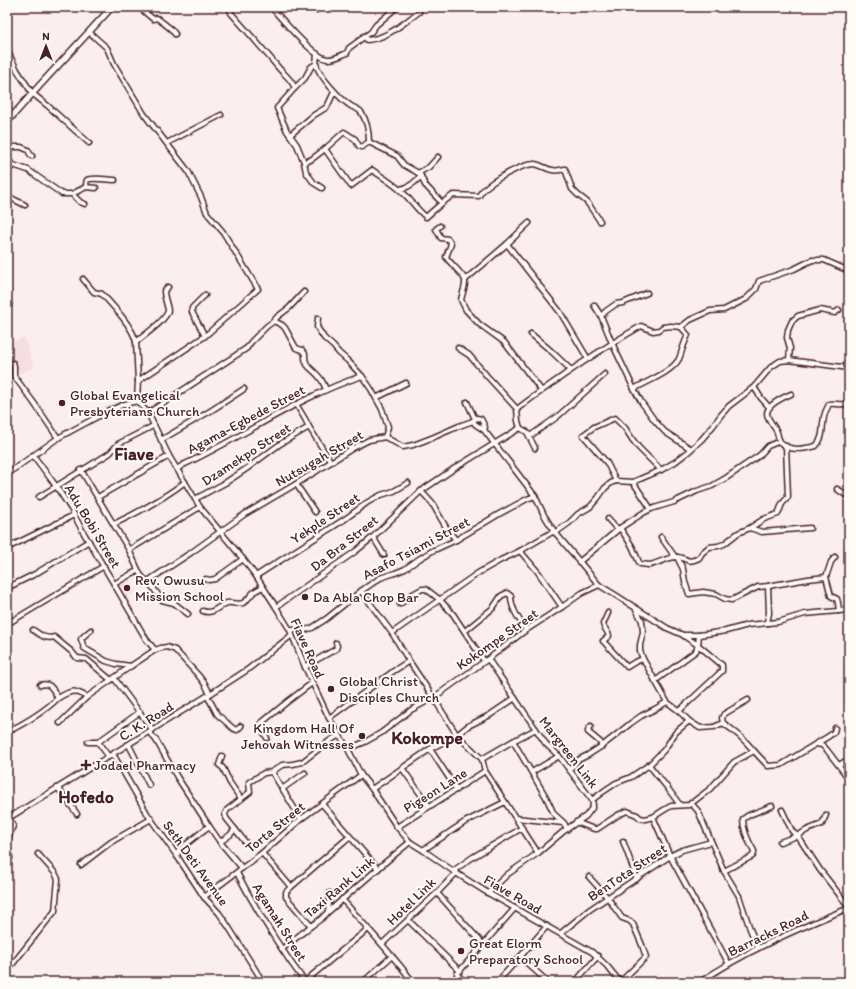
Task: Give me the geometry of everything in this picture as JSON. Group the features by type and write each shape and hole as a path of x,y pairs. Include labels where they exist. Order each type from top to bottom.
{"main road":[{"path":"8,120 112,7"}],"street":[{"path":"139,7 154,19 157,18 175,34"},
{"path":"233,7 230,9 231,13 278,67 292,80 295,88"},
{"path":"271,7 308,48 320,57 328,60 347,53 350,48 371,32 376,25 397,7"},
{"path":"364,36 367,40 373,40 386,35 397,29 419,12"},
{"path":"89,32 107,48 114,64 144,114 188,171 201,196 207,213 223,232 258,289 205,336 138,381"},
{"path":"7,50 17,70 32,93 89,143"},
{"path":"317,54 317,69 334,92 351,106 360,111 368,129 369,142"},
{"path":"316,64 311,67 305,78 277,108 287,131 297,145 306,172 314,183 322,188"},
{"path":"290,135 314,115 327,107 334,92"},
{"path":"7,113 8,120"},
{"path":"167,143 220,115"},
{"path":"304,163 325,149 344,132 355,139 359,146 362,147 369,142"},
{"path":"369,142 397,156 404,165 419,175 425,185 442,203"},
{"path":"7,147 25,148 32,156"},
{"path":"325,149 351,186 372,170 400,189 426,217 453,195 479,196 487,186 513,170 527,165 536,164 554,171 565,169 572,189 587,202 600,221"},
{"path":"400,189 405,188 415,182 419,175 438,157"},
{"path":"7,160 13,165 28,170 62,194 72,194 86,187 96,188"},
{"path":"7,173 13,165"},
{"path":"86,187 86,182 88,180 115,180"},
{"path":"72,194 85,204"},
{"path":"7,196 26,205"},
{"path":"465,280 508,244 529,224"},
{"path":"440,226 436,229 442,238 448,238 451,244 446,257 465,280 461,300 466,310 479,324 504,342 541,390"},
{"path":"508,244 560,312 588,359"},
{"path":"681,327 690,320 703,314 710,311 724,310 746,299 756,289 759,281 794,270 812,260 824,260 849,271"},
{"path":"7,474 58,438 108,411 137,401 138,381 135,337 130,327 102,294 94,292 83,279"},
{"path":"136,342 167,315 168,310 164,291 168,286"},
{"path":"148,413 247,348 262,331 289,308 304,292"},
{"path":"601,316 616,304 624,303 647,293"},
{"path":"205,336 192,312 192,308 206,295"},
{"path":"594,305 601,316 612,343 642,403 665,432 691,449"},
{"path":"789,360 790,348 787,338 788,330 792,322 798,316 820,310 835,313 839,310"},
{"path":"318,318 317,327 324,338 362,376 376,398 382,409 388,427 385,437"},
{"path":"274,321 285,328 296,348 302,350 305,354 304,359 306,365 321,378 326,389"},
{"path":"517,409 541,390 612,343 641,326 654,330 671,326 681,327 688,335 678,359 673,366 662,375 634,389"},
{"path":"530,334 571,370"},
{"path":"458,348 470,354 487,376 517,409 520,428 527,432 535,448"},
{"path":"392,633 478,573 569,524 578,514 590,507 604,488 611,483 616,481 633,482 661,470 675,462 702,439 729,406 754,387 771,367 780,361 789,360 849,368"},
{"path":"13,363 14,376 58,438"},
{"path":"530,436 558,417 605,374"},
{"name":"Agama-Egbede Street","path":"177,469 296,404 326,389 362,376"},
{"path":"376,398 406,382"},
{"path":"754,387 769,407"},
{"path":"161,440 244,389"},
{"path":"791,394 780,398 769,407 767,413 780,441 786,446 794,449 816,446 822,438 824,414 829,404 834,403 842,405 849,403"},
{"name":"Fiave Road","path":"137,401 148,413 153,426 169,456 200,507 256,576 276,607 292,634 312,683 329,718 348,749 361,775 397,827 410,842 454,872 598,956 620,982"},
{"path":"467,402 475,424 484,430 535,496 544,515 555,532 598,585 667,628 683,635 698,645 722,665 722,671 679,711"},
{"path":"296,404 309,428 331,462"},
{"path":"474,420 477,418 481,419 485,427 484,430"},
{"path":"616,481 607,463 583,435 594,427 615,418 661,470"},
{"name":"Nutsugah Street","path":"148,581 245,514 353,448 369,440 385,437 403,447 413,445 474,420"},
{"path":"39,497 110,453 118,444 153,426"},
{"name":"Dzamekpo Street","path":"195,499 225,483 280,444 309,428"},
{"name":"Da Bra Street","path":"276,607 373,538 421,491 494,443 520,428"},
{"path":"579,562 620,529 651,510 674,502 717,483 760,455 768,446 780,441"},
{"path":"608,519 615,527 620,529 632,546 640,564 649,565 665,559 676,557 682,557 688,561 700,558 702,553 709,547 724,544 738,533 750,528 764,519 778,514 782,504 788,497 786,446"},
{"name":"Adu Bobi Street","path":"33,455 56,486 146,639 155,650"},
{"path":"98,497 169,456"},
{"path":"81,470 129,550 138,571 144,579 148,581 162,600 174,603 188,614"},
{"path":"114,524 171,493 185,482"},
{"path":"633,482 651,510"},
{"name":"Yekple Street","path":"256,576 345,519 368,502 381,495 394,491 408,483"},
{"path":"296,484 315,512"},
{"path":"837,489 849,497"},
{"path":"421,491 432,503 447,529 456,540"},
{"name":"Asafo Tsiami Street","path":"290,630 305,630 312,628 380,578 401,572 426,555 456,540 499,514 535,496"},
{"path":"129,550 200,507"},
{"path":"7,548 74,515"},
{"path":"750,528 762,532 810,528"},
{"path":"661,537 683,569 689,594 702,592 716,594 725,599 732,600 758,587 826,577"},
{"path":"373,538 384,555"},
{"path":"7,588 35,574 89,541"},
{"path":"520,551 538,572 562,608"},
{"path":"835,557 831,562 826,577 831,596 837,599 838,611"},
{"path":"206,579 215,579 243,559"},
{"path":"133,573 136,564"},
{"path":"7,624 104,566"},
{"path":"114,584 138,571"},
{"name":"Kokompe Street","path":"348,749 381,733 411,710 433,698 526,630 562,608 582,593 598,585"},
{"path":"767,623 769,613 768,586 770,586"},
{"path":"203,611 211,612 227,603 241,604 246,601 252,593 263,587"},
{"name":"Margreen Link","path":"400,604 411,595 422,589 426,589 440,599 516,698 546,744 559,756 592,800 593,805 590,812 538,853 508,874 488,893"},
{"path":"361,591 392,633 457,735 482,760 485,771 538,853"},
{"path":"465,631 493,608 501,596 507,593 511,596 511,602 514,609 526,630"},
{"path":"636,608 642,621 643,632 640,651 643,660 667,702 689,721 700,728 714,727 723,723"},
{"path":"683,635 698,635 726,631 748,625 778,622 805,614 849,610"},
{"path":"608,613 603,624 604,629 609,636 603,641 627,667 635,662 643,660"},
{"path":"33,630 42,636 50,638 54,637 77,658 86,659 113,679 140,712 177,777 209,826 220,842 242,868"},
{"path":"91,630 81,639 84,648 106,661 131,666"},
{"name":"C. K. Road","path":"8,817 111,756 209,695 247,670 292,634"},
{"path":"655,681 696,651 698,645 698,635"},
{"path":"305,667 311,662 336,649 336,642"},
{"path":"60,723 87,697 131,666 155,650 168,648 175,650 205,684 217,714 233,729 237,730 241,726"},
{"path":"329,718 409,661"},
{"path":"268,738 260,724 312,683"},
{"path":"40,685 48,684 58,698"},
{"path":"7,732 28,721 67,693 77,691 87,697"},
{"path":"372,789 430,749 457,735 468,726 490,715 516,698"},
{"path":"723,723 722,718 724,714 748,700"},
{"path":"569,770 578,760 602,746 631,723 667,702"},
{"path":"88,742 98,742 140,712"},
{"path":"592,800 616,783 649,765 664,750 676,732 689,721"},
{"path":"723,723 745,740 768,766 781,765 834,732 835,728"},
{"path":"591,726 588,732 600,742 602,746"},
{"path":"482,760 536,729"},
{"path":"246,843 226,818 225,814 227,810 250,792 249,782 264,773 272,772 282,765 302,762 339,735"},
{"path":"513,741 532,772 554,814 567,829"},
{"name":"Seth Deti Avenue","path":"98,742 111,756 151,819 204,897 219,913 228,926 263,982"},
{"path":"816,744 824,746 849,779"},
{"path":"129,745 149,785"},
{"path":"430,749 457,790"},
{"path":"576,822 597,829 618,815 627,811 645,819 653,817 671,806 688,805 710,789 734,762 754,751"},
{"path":"222,756 219,766 223,768 230,783 241,799"},
{"path":"532,772 559,756"},
{"path":"839,765 849,759"},
{"path":"649,765 680,805"},
{"path":"402,768 429,806"},
{"name":"Pigeon Lane","path":"397,827 485,771"},
{"path":"272,772 301,819"},
{"path":"282,789 305,773"},
{"name":"Torta Street","path":"204,897 237,873 301,819 361,775"},
{"path":"58,788 77,814"},
{"path":"422,850 465,822 505,802"},
{"path":"691,803 698,811 724,871 739,896 750,930 758,948"},
{"path":"322,804 378,869"},
{"path":"724,871 753,856 754,851 745,833 743,819 772,806"},
{"path":"782,810 792,831 849,908"},
{"path":"780,842 822,824 826,815"},
{"path":"8,817 13,826 7,842 10,858"},
{"path":"653,817 670,856 729,964"},
{"path":"516,818 564,824"},
{"path":"81,865 111,842 151,819"},
{"path":"176,856 179,850 209,826"},
{"name":"Hotel Link","path":"382,944 437,893 454,872 473,857 522,828"},
{"path":"220,842 235,829"},
{"path":"311,926 285,896 286,892 349,837"},
{"path":"623,841 637,879"},
{"name":"Taxi Rank Link","path":"282,949 321,919 342,899 410,842"},
{"name":"BenTota Street","path":"560,933 589,910 670,856 682,850 711,842"},
{"path":"262,852 291,887"},
{"path":"7,971 55,911 58,879 55,873 38,854"},
{"name":"Agamah Street","path":"237,873 258,912 305,982"},
{"path":"589,877 608,898 622,918 633,924 646,957 620,982"},
{"path":"328,912 330,893"},
{"path":"437,893 483,944"},
{"path":"342,899 382,944 411,981"},
{"path":"464,982 458,974 460,971 515,908"},
{"name":"Barracks Road","path":"700,982 758,948 849,908"},
{"path":"408,920 460,971"},
{"path":"497,982 547,926"},
{"path":"305,982 368,929"},
{"path":"363,982 392,956"},
{"path":"575,982 598,956"},
{"path":"520,957 547,982"}],"shaded area":[{"path":"24,337 34,367 20,374 7,349 7,345"},
{"name":"Rev. Owusu Mission School","path":"128,577 136,592 125,598 117,583"}],"place":[{"name":"Global Evangelical Presbyterians Church","path":"62,403"},
{"name":"Rev. Owusu Mission School","path":"127,588"},
{"name":"Da Abla Chop Bar","path":"305,597"},
{"name":"Global Christ Disciples Church","path":"331,689"},
{"name":"Kingdom Hall Of Jehovah Witnesses","path":"362,736"},
{"name":"Jodael Pharmacy","path":"86,765"},
{"name":"Great Elorm Preparatory School","path":"461,951"}],"district":[{"name":"Fiave","path":"134,454"},
{"name":"Kokompe","path":"427,738"},
{"name":"Hofedo","path":"86,797"}]}
